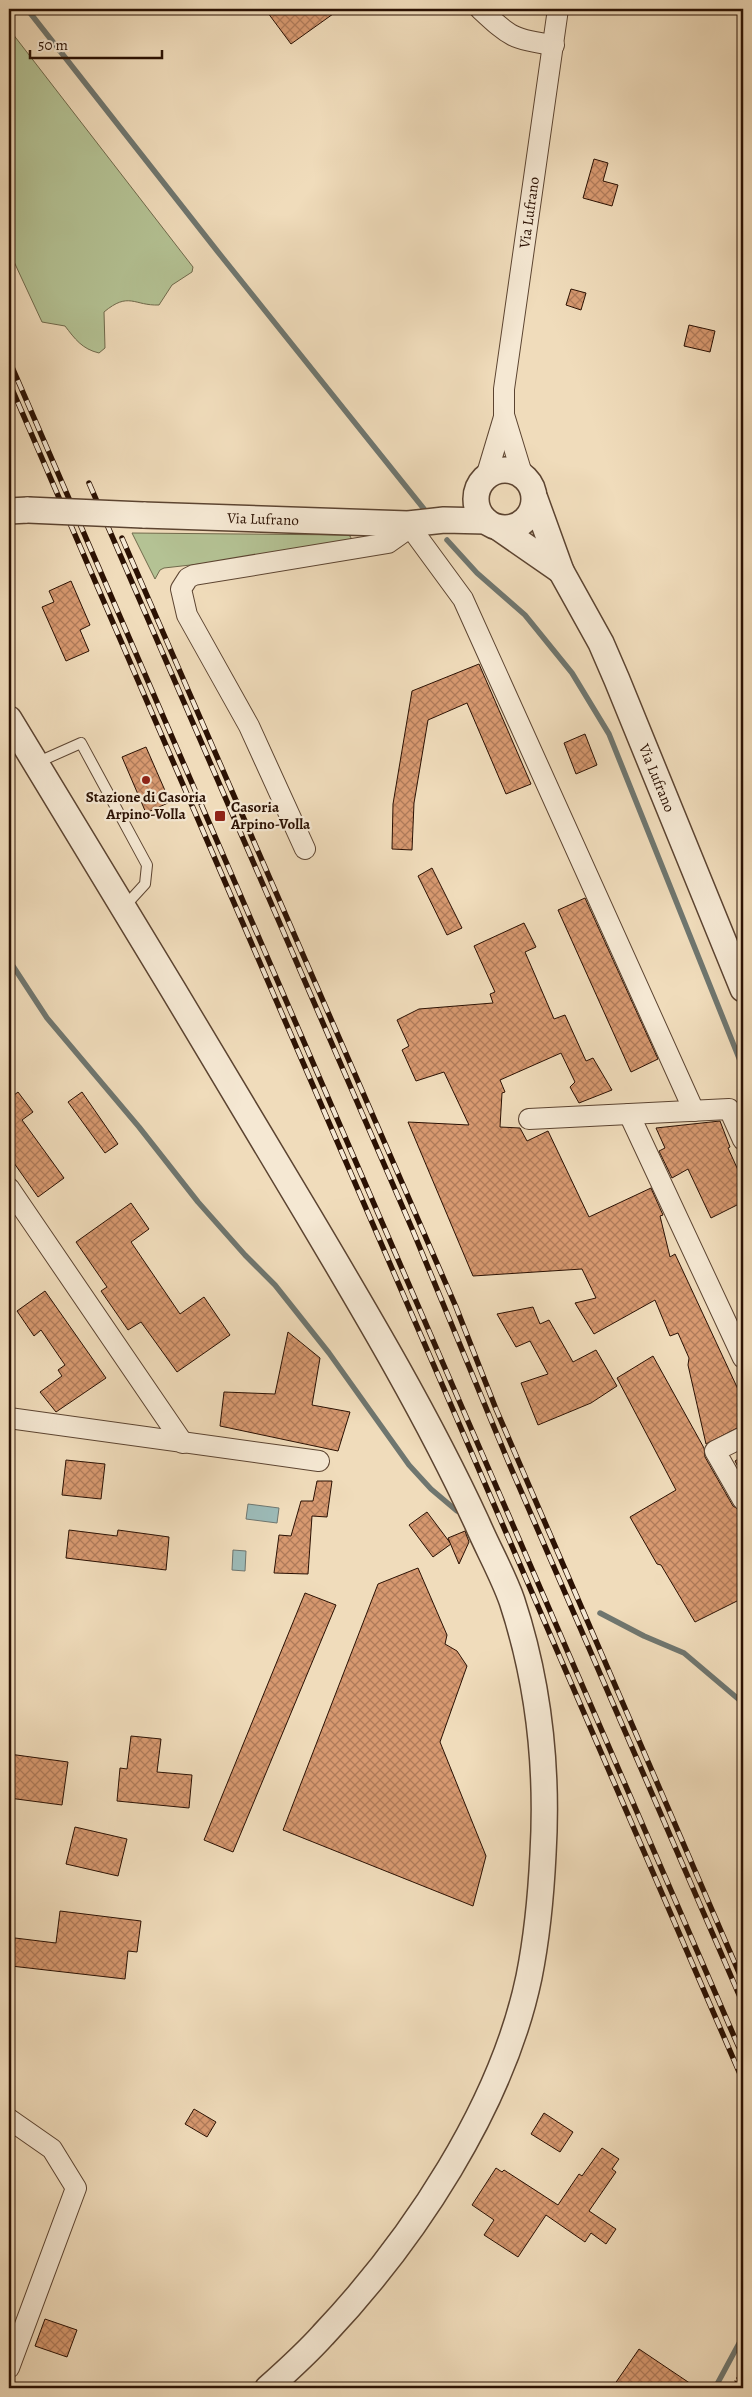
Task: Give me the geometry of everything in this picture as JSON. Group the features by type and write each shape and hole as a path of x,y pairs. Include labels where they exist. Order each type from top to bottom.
{"street":[{"path":"480,9 508,35 531,42 554,45"},
{"name":"Via Lufrano","path":"558,9 504,389 504,415 522,474 529,481 561,572 582,606 611,665 743,989"},
{"name":"Via Lufrano","path":"481,486 504,415"},
{"path":"444,520 481,486 503,470 522,474"},
{"path":"481,486 480,513 492,524"},
{"name":"Via Lufrano","path":"18,510 408,524 444,520 516,526 524,522 534,508 535,499"},
{"path":"305,849 249,726 187,615 181,589 188,578 194,575 388,543 406,531 408,524"},
{"path":"408,524 463,599 694,1111"},
{"name":"Via Lufrano","path":"492,524 561,572"},
{"path":"11,726 36,763 124,907 374,1326 457,1480 511,1598 533,1681 544,1756 546,1816 542,1883 529,1977 514,2028 496,2076 441,2185 389,2257 324,2335 268,2388"},
{"path":"529,1119 729,1110 743,1140"},
{"path":"629,1114 743,1358"},
{"path":"9,1188 183,1442"},
{"path":"9,1418 319,1461"},
{"path":"743,1437 715,1451 743,1500"},
{"path":"9,2119 52,2150 76,2188 9,2368"}],"lane":[{"path":"36,763 81,743 147,865 145,884 124,907"}],"path":[{"path":"732,2388 743,2369"}],"green space":[{"path":"9,29 193,267 192,272 172,285 159,305 126,301 120,302 104,312 105,348 99,353 83,346 65,326 42,322 9,251"},
{"path":"132,533 348,535 351,537 350,540 217,562 164,568 160,570 155,579"}],"water":[{"path":"248,1504 279,1508 277,1523 246,1519"},
{"path":"233,1550 246,1551 245,1571 232,1570"}],"building":[{"path":"265,9 340,9 291,44"},
{"path":"594,159 608,163 603,181 618,185 612,206 583,198"},
{"path":"571,289 586,293 581,310 566,305"},
{"path":"689,325 715,331 710,352 684,346"},
{"path":"71,581 90,625 80,630 89,651 66,661 42,607 54,602 49,591"},
{"path":"479,664 531,784 506,794 467,703 428,720 414,803 412,850 392,849 393,804 412,691"},
{"path":"585,734 597,765 576,774 564,743"},
{"name":"Stazione di Casoria Arpino-Volla","path":"146,747 170,802 146,813 122,757"},
{"path":"432,868 462,928 447,935 418,876"},
{"path":"585,898 658,1059 631,1072 558,910"},
{"path":"524,923 536,947 525,952 554,1019 565,1015 586,1061 593,1058 612,1090 579,1103 570,1087 575,1082 561,1053 500,1080 505,1092 502,1093 500,1127 520,1128 527,1141 548,1131 589,1217 651,1188 663,1215 660,1216 670,1257 675,1254 743,1400 743,1425 706,1444 688,1365 689,1358 678,1333 670,1336 655,1300 594,1334 575,1303 596,1298 582,1269 473,1276 408,1122 469,1125 444,1072 416,1081 402,1050 409,1046 397,1020 419,1009 493,1003 490,994 495,992 474,946"},
{"path":"18,1092 33,1112 22,1120 64,1178 38,1197 9,1156 9,1099"},
{"path":"82,1092 118,1144 105,1153 68,1102"},
{"path":"720,1121 730,1147 728,1148 743,1181 743,1202 711,1218 688,1169 672,1178 659,1151 665,1148 656,1128"},
{"path":"131,1203 149,1229 131,1242 180,1314 204,1297 230,1335 177,1372 141,1322 128,1330 101,1291 107,1287 76,1242"},
{"path":"45,1291 106,1378 56,1412 40,1392 62,1376 58,1370 65,1365 41,1330 34,1336 17,1311"},
{"path":"533,1307 540,1324 549,1320 573,1362 596,1350 617,1386 591,1403 538,1425 521,1383 548,1374 530,1341 516,1347 497,1314"},
{"path":"288,1332 320,1358 312,1405 350,1412 338,1451 220,1426 224,1392 275,1394"},
{"path":"653,1356 704,1448 705,1457 733,1506 743,1512 743,1598 695,1622 661,1565 657,1564 630,1517 676,1490 617,1378"},
{"path":"743,1456 743,1476 735,1461"},
{"path":"66,1460 105,1464 101,1499 62,1495"},
{"path":"317,1481 332,1481 327,1517 312,1516 308,1574 274,1573 279,1535 291,1536 301,1501 313,1501"},
{"path":"427,1512 451,1544 433,1557 409,1525"},
{"path":"69,1530 117,1536 118,1530 169,1537 166,1570 66,1558"},
{"path":"465,1531 469,1542 459,1564 448,1538"},
{"path":"418,1568 447,1635 445,1644 457,1651 467,1666 440,1742 486,1856 473,1906 283,1830 378,1584"},
{"path":"305,1593 336,1605 233,1852 204,1840"},
{"path":"131,1736 161,1739 157,1772 192,1775 189,1808 117,1801 120,1768 127,1769"},
{"path":"9,1754 68,1762 62,1805 9,1798"},
{"path":"75,1827 127,1839 118,1876 66,1864"},
{"path":"60,1911 141,1921 137,1952 128,1951 125,1979 11,1966 15,1938 56,1943"},
{"path":"194,2109 216,2122 207,2137 185,2124"},
{"path":"544,2113 573,2132 560,2152 531,2134"},
{"path":"602,2148 619,2159 612,2169 616,2172 589,2211 616,2229 606,2244 591,2233 585,2242 546,2215 518,2257 484,2235 494,2220 472,2205 496,2168 502,2172 504,2170 558,2205 579,2174 582,2176"},
{"path":"45,2319 77,2330 67,2357 35,2346"},
{"path":"639,2349 697,2388 612,2388"}],"waterway":[{"path":"27,9 218,252 424,509"},
{"path":"447,540 477,573 525,615 572,673 609,734 743,1068"},
{"path":"9,960 47,1018 139,1127 198,1202 245,1255 275,1285 329,1353 409,1465 431,1489 457,1511"},
{"path":"600,1613 644,1636 684,1653 743,1703"},
{"path":"715,2388 743,2336"}],"railway":[{"path":"9,360 743,2057"},
{"path":"9,382 743,2081"},
{"path":"89,483 413,1231 508,1461 743,2004"},
{"path":"122,538 456,1307 496,1409 743,1982"}],"place":[{"name":"Stazione di Casoria Arpino-Volla","path":"146,780"},
{"name":"Casoria Arpino-Volla","path":"220,816"}]}
